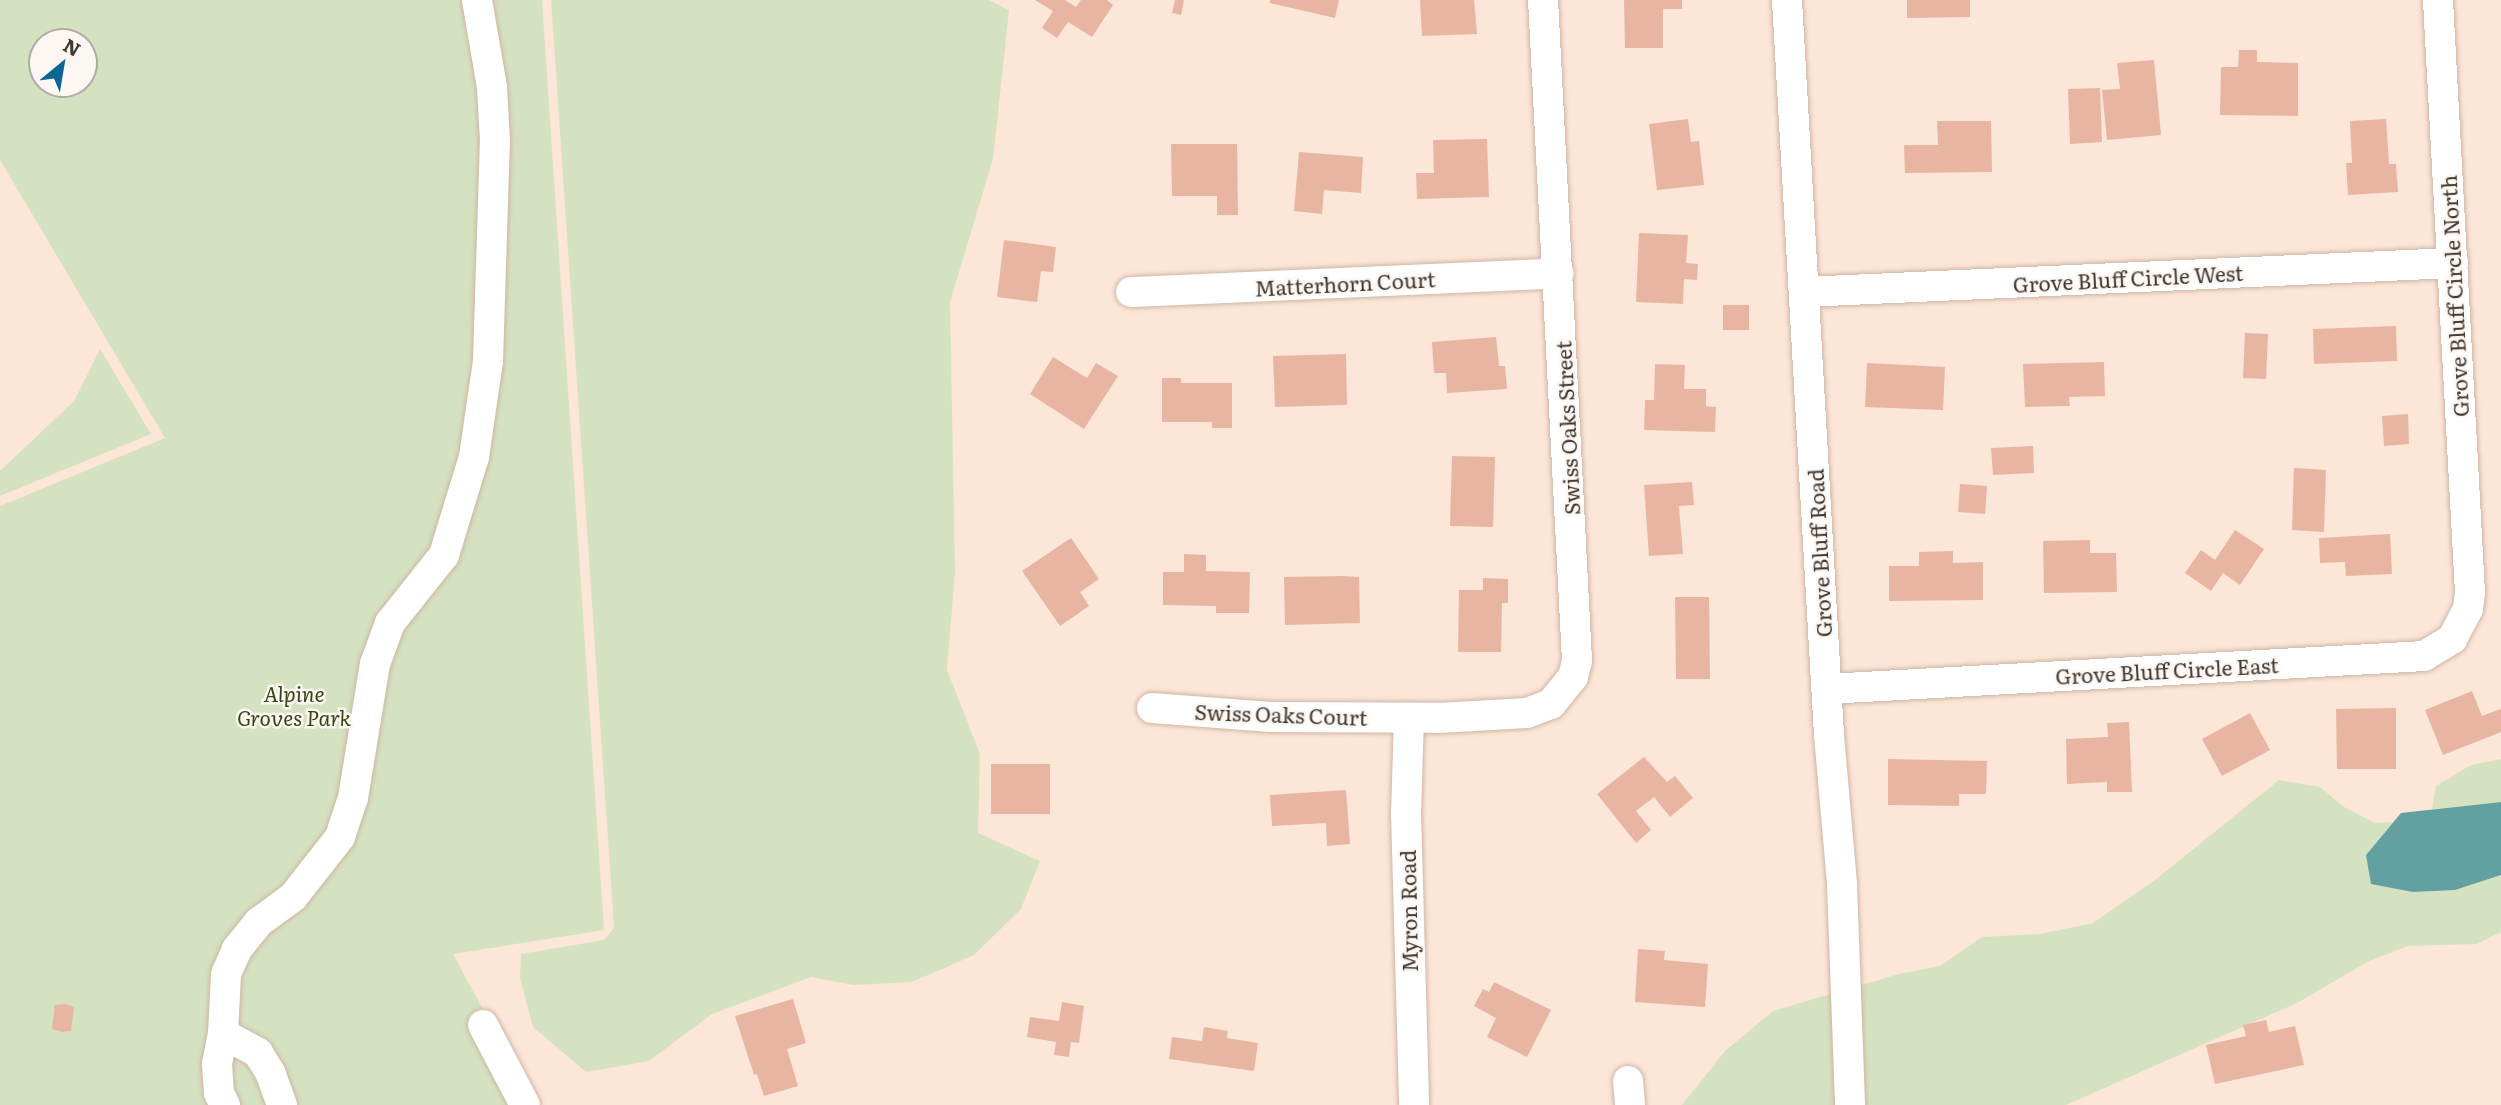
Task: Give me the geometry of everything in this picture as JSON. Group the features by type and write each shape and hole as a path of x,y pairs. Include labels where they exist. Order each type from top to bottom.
{"street":[{"path":"225,1105 219,1093 217,1064 223,1034 226,974 237,948 260,922 293,897 340,836 353,798 375,664 390,623 444,555 474,457 488,361 495,141 492,87 477,0"},
{"name":"Swiss Oaks Street","path":"1409,718 1535,711 1551,704 1573,677 1577,661 1543,0"},
{"name":"Grove Bluff Road","path":"1787,0 1827,689 1842,885 1850,1105"},
{"name":"Grove Bluff Circle North","path":"2438,0 2470,593"},
{"name":"Grove Bluff Circle West","path":"1804,292 2453,263"},
{"name":"Matterhorn Court","path":"1131,292 1559,274"},
{"name":"Grove Bluff Circle East","path":"1827,689 2424,656 2452,639 2465,617 2470,593"},
{"name":"Swiss Oaks Court","path":"1152,708 1271,717 1409,718"},
{"name":"Myron Road","path":"1409,718 1406,813 1414,1105"},
{"path":"482,1025 525,1105"},
{"path":"223,1034 258,1053 270,1072 282,1105"}],"green space":[{"name":"Alpine Groves Park","path":"0,0 542,0 604,930 453,954 535,1105 0,1105 0,506 165,438 0,160"},
{"path":"551,0 989,0 1009,10 993,159 950,302 955,572 947,670 980,754 978,833 1040,861 1021,909 974,955 912,982 853,985 811,977 712,1014 649,1061 586,1072 533,1027 520,978 521,954 604,940 614,928"},
{"path":"100,349 151,434 0,496 0,471 74,401"},
{"path":"2501,759 2501,802 2432,809 2436,786 2471,765"},
{"path":"2279,780 2320,787 2344,807 2375,823 2393,822 2366,855 2413,892 2455,890 2501,875 2501,932 2477,944 2408,946 2369,961 2297,1003 2066,1105 1682,1105 1725,1051 1773,1011 1899,974 1940,966 1982,937 2040,934 2093,923 2155,880"}],"water":[{"path":"2501,802 2501,875 2455,890 2413,892 2371,884 2366,855 2401,813"}],"building":[{"path":"1035,0 1065,0 1076,7 1081,0 1107,0 1113,5 1092,37 1068,22 1057,38 1042,28 1053,11"},
{"path":"1175,0 1184,0 1181,15 1172,13"},
{"path":"1270,0 1339,0 1335,18 1270,3"},
{"path":"1420,0 1474,0 1477,34 1422,36"},
{"path":"1624,0 1682,0 1682,9 1663,9 1663,48 1625,48"},
{"path":"1907,0 1970,0 1970,17 1907,18"},
{"path":"2239,50 2257,50 2257,62 2298,63 2298,116 2220,115 2221,67 2238,67"},
{"path":"2154,60 2161,135 2107,140 2102,90 2120,89 2117,63"},
{"path":"2100,88 2102,142 2070,144 2068,89"},
{"path":"1688,119 1691,142 1699,141 1704,185 1657,190 1649,124"},
{"path":"2386,119 2389,164 2396,164 2398,192 2348,195 2346,163 2352,163 2350,121"},
{"path":"1937,121 1991,121 1992,172 1905,173 1904,145 1938,145"},
{"path":"1487,139 1489,197 1417,199 1416,173 1434,173 1433,140"},
{"path":"1171,144 1237,144 1238,215 1217,215 1217,196 1172,196"},
{"path":"1299,152 1363,157 1361,193 1324,190 1322,214 1294,211"},
{"path":"1639,233 1688,235 1686,263 1698,264 1697,280 1684,279 1683,304 1636,302"},
{"path":"1004,240 1056,247 1053,272 1041,271 1037,302 997,297"},
{"path":"1723,305 1749,305 1749,330 1723,330"},
{"path":"2396,326 2397,361 2314,364 2313,329"},
{"path":"2245,333 2268,334 2266,379 2243,378"},
{"path":"1496,337 1499,366 1505,366 1507,389 1447,393 1446,373 1434,373 1432,342"},
{"path":"1346,354 1347,405 1275,407 1273,356"},
{"path":"1053,357 1087,378 1096,363 1118,376 1084,429 1030,394"},
{"path":"2104,362 2105,396 2069,397 2070,406 2025,407 2023,364"},
{"path":"1867,363 1945,367 1943,410 1865,407"},
{"path":"1655,364 1685,365 1684,389 1706,389 1706,406 1716,407 1715,432 1644,430 1645,400 1654,400"},
{"path":"1162,378 1181,378 1181,383 1232,383 1232,428 1212,428 1212,422 1162,422"},
{"path":"2408,414 2409,444 2384,446 2382,416"},
{"path":"2033,446 2034,473 1993,475 1991,448"},
{"path":"1452,456 1495,457 1493,527 1450,526"},
{"path":"2294,468 2326,470 2324,532 2292,530"},
{"path":"1692,482 1694,505 1679,506 1683,554 1649,556 1644,485"},
{"path":"1960,484 1987,486 1985,514 1958,512"},
{"path":"2235,530 2264,549 2240,585 2223,573 2211,591 2185,573 2201,550 2215,560"},
{"path":"2390,534 2392,574 2346,576 2345,562 2320,563 2319,538"},
{"path":"1071,538 1099,579 1080,592 1089,606 1060,626 1022,571"},
{"path":"2090,540 2090,553 2116,553 2117,592 2044,593 2043,541"},
{"path":"1953,551 1953,563 1983,562 1983,600 1889,601 1889,566 1919,566 1919,552"},
{"path":"1184,554 1206,555 1206,571 1250,572 1249,613 1216,613 1216,606 1163,605 1163,572 1184,572"},
{"path":"1284,577 1359,577 1360,623 1285,625"},
{"path":"1483,578 1508,579 1508,603 1502,603 1501,652 1458,652 1459,590 1483,590"},
{"path":"1675,597 1709,597 1710,679 1676,679"},
{"path":"2472,691 2482,716 2501,709 2501,732 2443,755 2425,710"},
{"path":"2396,708 2396,769 2337,769 2336,709"},
{"path":"2250,713 2270,750 2222,776 2202,739"},
{"path":"2129,722 2132,792 2107,792 2107,782 2067,784 2066,739 2108,737 2107,723"},
{"path":"1644,757 1667,782 1675,776 1693,798 1670,817 1654,797 1636,811 1651,830 1636,843 1597,794"},
{"path":"1888,759 1987,761 1986,794 1959,794 1959,806 1888,805"},
{"path":"991,764 1050,764 1050,814 991,814"},
{"path":"1346,790 1350,844 1327,846 1326,823 1272,826 1270,795"},
{"path":"1638,949 1665,951 1664,960 1708,964 1705,1007 1635,1002"},
{"path":"1494,982 1551,1010 1527,1057 1487,1037 1496,1018 1474,1006 1483,989 1489,992"},
{"path":"793,999 806,1043 787,1049 798,1086 764,1096 757,1074 754,1075 735,1016"},
{"path":"1062,1002 1084,1006 1079,1043 1071,1042 1069,1057 1054,1055 1056,1042 1027,1037 1030,1017 1059,1021"},
{"path":"55,1005 74,1007 71,1031 52,1029"},
{"path":"2266,1020 2269,1032 2295,1026 2304,1065 2215,1084 2206,1045 2246,1036 2243,1025"},
{"path":"1204,1027 1228,1031 1227,1038 1258,1043 1254,1071 1169,1059 1172,1037 1202,1041"}]}
